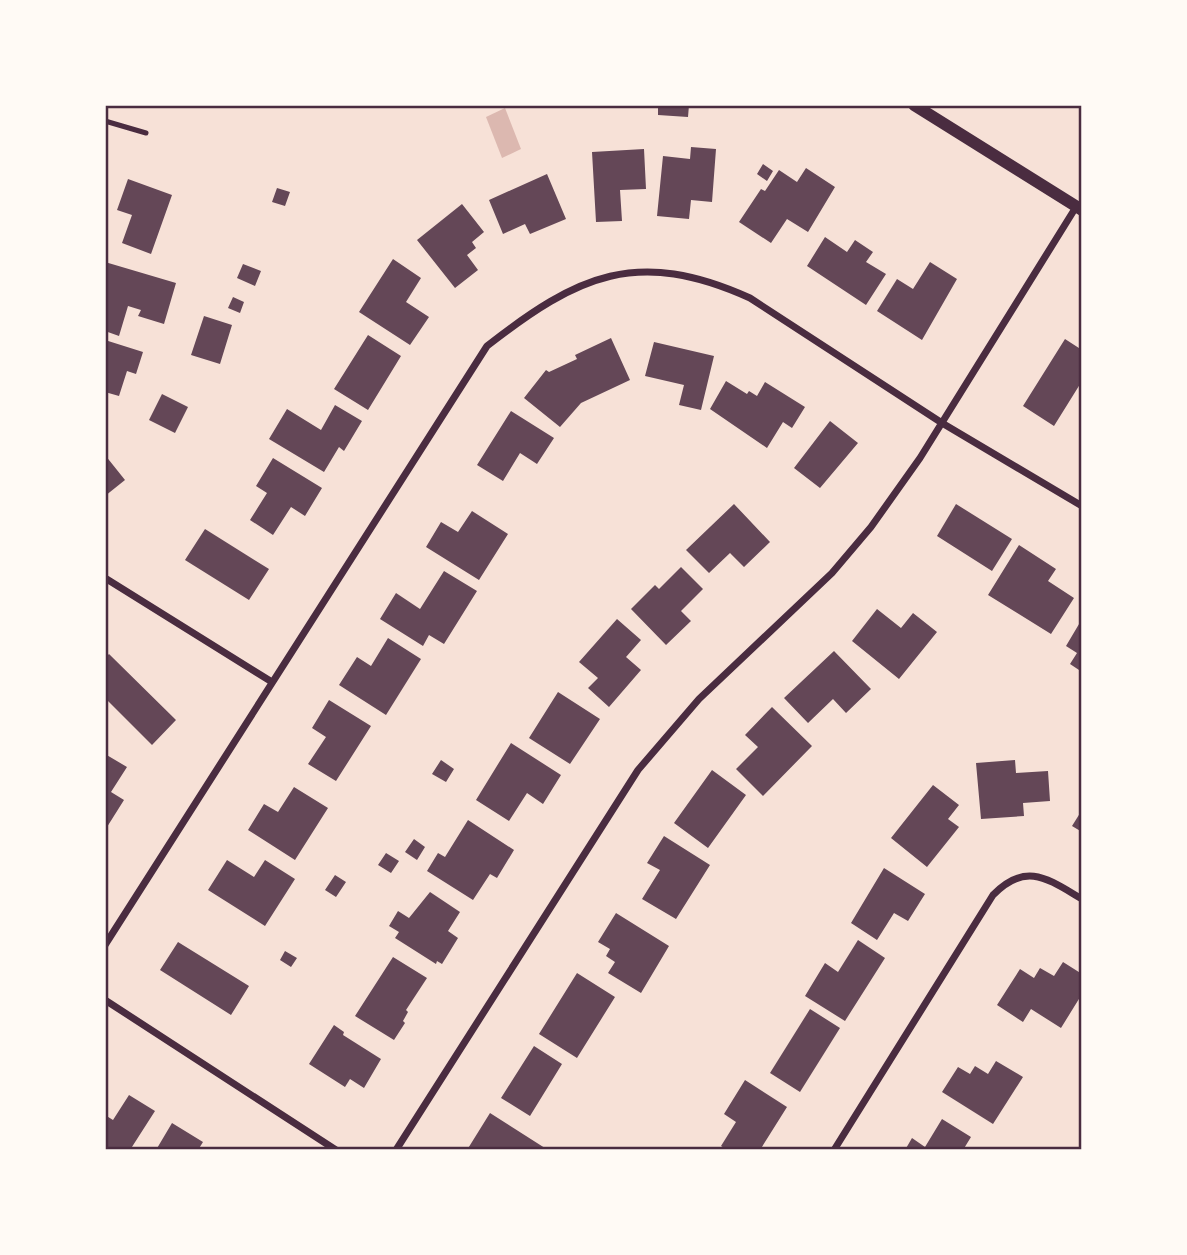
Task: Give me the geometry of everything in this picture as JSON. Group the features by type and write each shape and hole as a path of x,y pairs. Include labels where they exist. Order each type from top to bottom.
{"street":[{"path":"396,1150 638,770 699,699 832,573 871,527 942,423 1079,209 914,105"},
{"path":"105,945 487,346 555,296 586,283 619,275 652,272 686,275 719,284 750,298 942,423 1082,506"},
{"path":"105,578 272,682"},
{"path":"834,1150 999,889 1019,877 1035,875 1046,877 1082,899"},
{"path":"105,1000 336,1150"}],"lane":[{"path":"105,121 146,133"}],"shaded area":[{"path":"505,108 521,149 502,158 486,117"}],"building":[{"path":"658,105 689,105 688,117 658,115"},
{"path":"691,147 716,149 712,202 691,200 689,219 657,216 663,156 690,159"},
{"path":"644,149 646,189 620,190 622,221 596,222 592,152"},
{"path":"763,164 773,171 767,181 757,174"},
{"path":"806,168 835,187 808,232 787,219 771,243 739,222 761,189 765,191 779,170 797,182"},
{"path":"547,174 566,219 530,234 525,224 503,234 489,200"},
{"path":"128,179 172,195 151,254 122,243 132,215 117,210"},
{"path":"277,188 290,192 285,206 272,202"},
{"path":"462,204 484,232 472,242 476,248 467,255 478,270 455,288 417,240"},
{"path":"825,237 847,252 855,240 873,252 866,262 886,274 866,305 807,266"},
{"path":"393,259 421,278 406,302 429,317 410,345 359,312"},
{"path":"105,262 176,283 164,324 138,316 141,310 128,306 119,336 105,331"},
{"path":"930,262 957,279 922,340 877,311 897,279 913,289"},
{"path":"243,264 261,271 255,286 237,278"},
{"path":"233,297 244,302 240,313 228,308"},
{"path":"204,316 232,325 220,364 191,355"},
{"path":"368,335 401,356 368,410 334,389"},
{"path":"611,338 630,380 581,403 560,427 524,398 546,370 549,372 577,359 575,355"},
{"path":"1065,339 1082,350 1082,381 1054,426 1023,406"},
{"path":"105,340 143,352 136,374 127,371 119,396 105,392"},
{"path":"654,342 714,356 701,410 679,405 684,385 645,376"},
{"path":"726,381 747,394 749,391 757,396 765,382 805,407 792,428 783,422 767,448 710,409"},
{"path":"162,394 188,407 175,433 149,420"},
{"path":"335,405 362,421 344,451 339,447 324,472 269,439 287,409 321,430"},
{"path":"511,411 554,438 537,464 520,453 503,481 477,465"},
{"path":"830,421 858,443 820,488 794,468"},
{"path":"105,455 125,480 105,496"},
{"path":"273,458 322,488 305,516 291,507 273,535 250,520 267,493 256,486"},
{"path":"734,504 770,542 744,567 730,553 709,573 686,550"},
{"path":"956,504 1012,539 992,571 937,536"},
{"path":"472,511 508,534 479,580 426,547 441,522 458,532"},
{"path":"205,529 269,569 249,600 185,560"},
{"path":"1019,545 1056,569 1048,581 1074,598 1051,634 988,595"},
{"path":"681,567 703,589 681,611 691,621 666,645 631,609 655,585 659,589"},
{"path":"444,571 477,591 444,644 429,635 423,646 380,619 396,593 420,609"},
{"path":"877,609 901,628 913,613 937,632 899,679 852,641"},
{"path":"617,619 641,640 626,657 641,670 609,707 588,688 598,678 579,662"},
{"path":"1082,619 1082,672 1070,664 1077,653 1066,646"},
{"path":"388,638 421,659 386,715 339,685 357,657 371,666"},
{"path":"834,651 871,689 846,713 833,699 808,723 784,698"},
{"path":"109,654 176,720 152,745 105,698 105,658"},
{"path":"558,692 600,719 570,764 529,738"},
{"path":"329,700 371,726 336,781 308,764 326,737 312,728"},
{"path":"772,707 812,746 763,796 736,769 758,747 745,735"},
{"path":"511,743 561,775 543,804 527,793 509,821 476,800"},
{"path":"105,754 127,767 111,792 124,800 107,827"},
{"path":"441,760 454,769 446,782 432,774"},
{"path":"1015,760 1016,773 1048,771 1050,801 1023,803 1024,816 981,819 976,763"},
{"path":"712,770 746,795 708,848 674,823"},
{"path":"933,785 959,805 948,819 959,827 927,867 891,838"},
{"path":"294,787 328,808 295,860 248,830 264,804 278,812"},
{"path":"1082,810 1082,832 1072,826"},
{"path":"468,820 514,850 497,878 490,874 473,900 427,871 438,853 445,857"},
{"path":"664,836 710,865 676,919 642,899 660,870 647,863"},
{"path":"414,839 425,847 417,860 405,852"},
{"path":"386,853 399,861 391,873 378,865"},
{"path":"227,860 254,877 265,860 295,879 265,926 208,890"},
{"path":"884,868 925,894 908,921 894,913 877,940 851,923"},
{"path":"335,875 346,882 336,897 325,890"},
{"path":"430,892 460,912 448,931 458,938 442,964 437,961 436,964 395,938 399,932 389,926 398,911 409,918"},
{"path":"616,913 669,946 641,993 608,973 615,962 606,956 610,949 598,942"},
{"path":"858,940 885,958 845,1021 805,996 825,963 838,972"},
{"path":"178,942 249,986 231,1015 160,970"},
{"path":"285,951 297,958 291,967 280,960"},
{"path":"393,957 427,978 406,1010 408,1012 403,1021 405,1023 394,1040 355,1016"},
{"path":"1063,962 1082,974 1082,994 1061,1028 1031,1009 1023,1022 997,1005 1020,969 1034,978 1040,968 1054,976"},
{"path":"577,973 615,997 577,1058 539,1034"},
{"path":"810,1009 840,1028 800,1092 770,1073"},
{"path":"334,1025 344,1032 343,1035 381,1059 364,1088 350,1079 345,1087 309,1064"},
{"path":"534,1046 562,1064 530,1116 501,1098"},
{"path":"996,1061 1023,1077 993,1124 942,1092 958,1067 970,1074 975,1066 988,1074"},
{"path":"745,1080 787,1107 760,1150 727,1150 721,1146 736,1122 724,1114"},
{"path":"129,1095 155,1111 130,1150 105,1150 105,1115 113,1120"},
{"path":"490,1113 548,1150 467,1150"},
{"path":"942,1119 971,1137 963,1150 905,1150 912,1138 925,1147"},
{"path":"172,1123 203,1142 198,1150 156,1150"}]}
